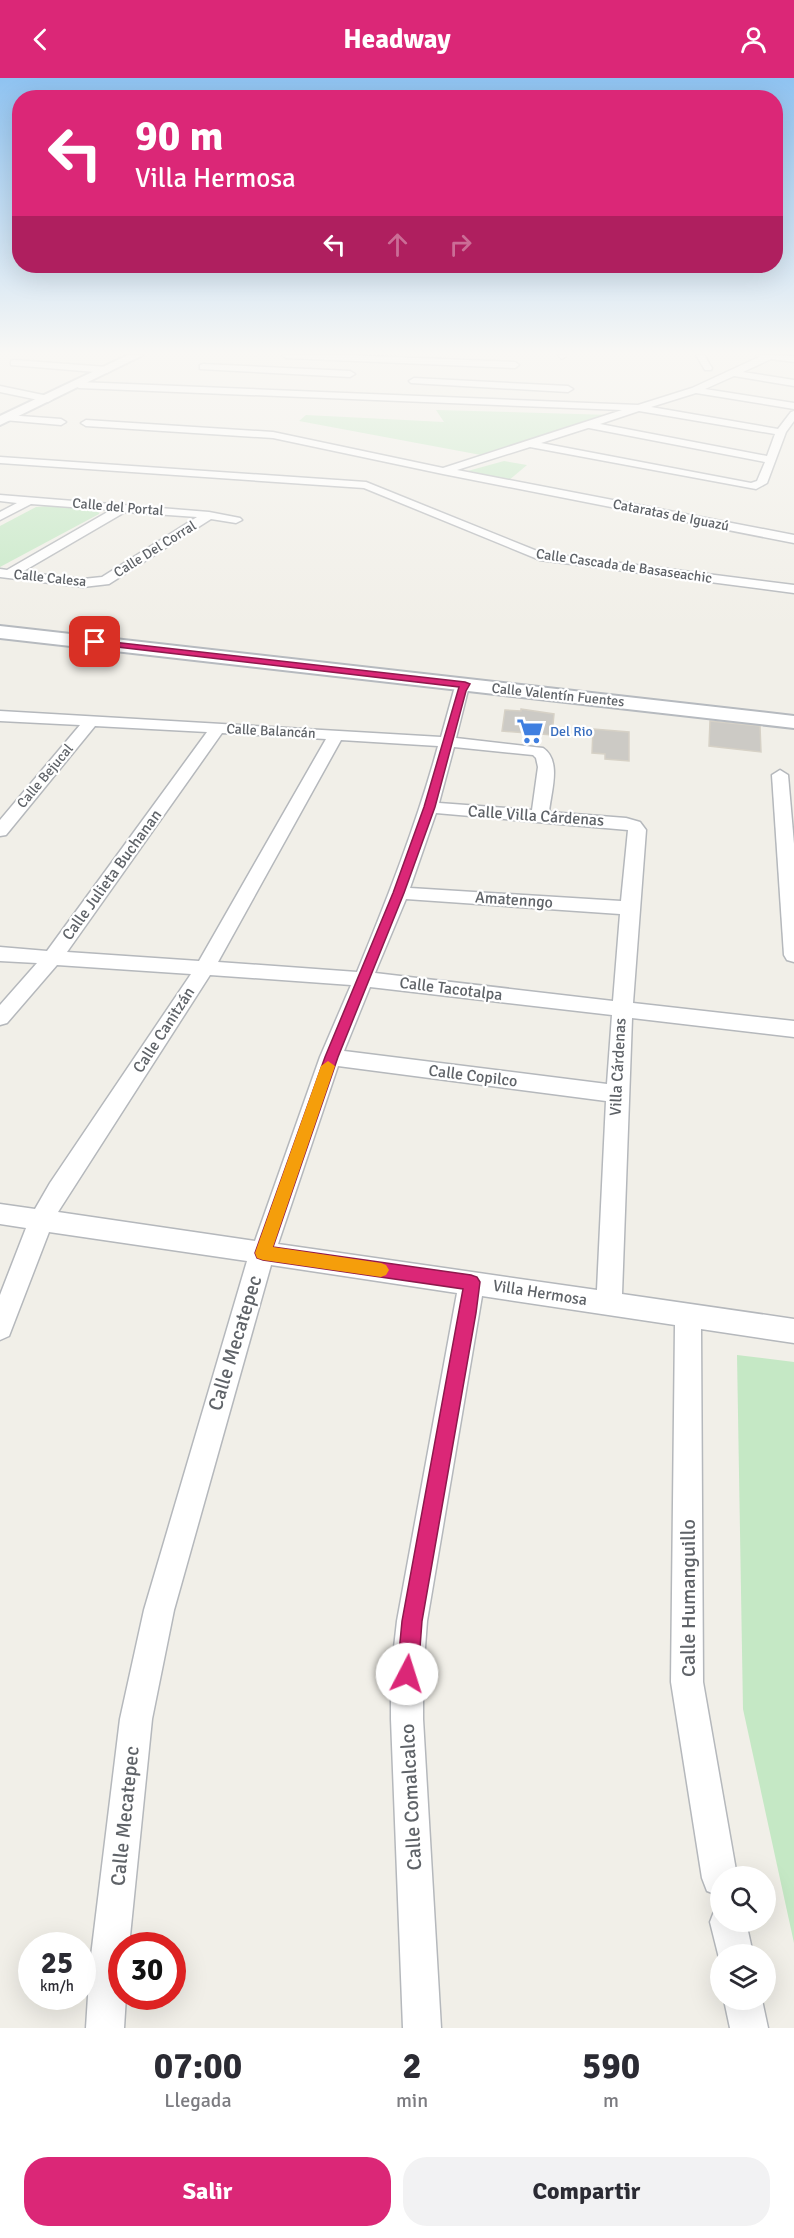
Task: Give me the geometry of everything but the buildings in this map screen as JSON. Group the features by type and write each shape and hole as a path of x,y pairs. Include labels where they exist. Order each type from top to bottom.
{"street":[{"name":"Cataratas de Iguazú","path":"322,446 794,539"},
{"path":"443,471 518,446"},
{"path":"542,446 746,487 756,487 762,483 776,446"},
{"path":"703,446 771,459"},
{"name":"Calle Cascada de Basaseachic","path":"0,460 375,479 540,556 794,589"},
{"path":"375,479 401,462"},
{"name":"Calle del Portal","path":"0,498 209,515 236,520"},
{"path":"0,517 30,500"},
{"path":"4,574 123,508"},
{"name":"Calle Del Corral","path":"99,582 108,579 209,515"},
{"name":"Calle Calesa","path":"4,574 83,583 99,582"},
{"name":"Calle Valentín Fuentes","path":"0,632 794,722"},
{"name":"Calle Mecatepec","path":"105,2028 109,1964 136,1719 159,1610 187,1507 263,1253 331,1057 399,893 430,807 461,690 465,684"},
{"name":"Calle Balancán","path":"0,716 429,740 541,753 546,767 540,817"},
{"name":"Calle Bejucal","path":"0,831 91,721"},
{"name":"Calle Julieta Buchanan","path":"0,1018 53,957 218,728"},
{"name":"Calle Canitzán","path":"0,1328 42,1219 58,1190 205,968 336,735"},
{"path":"780,775 794,955"},
{"name":"Calle Villa Cárdenas","path":"430,807 626,823 634,826 637,832"},
{"name":"Villa Cárdenas","path":"609,1303 616,1094 629,908 637,832"},
{"name":"Amatenngo","path":"399,893 629,908"},
{"name":"Calle Tacotalpa","path":"0,954 364,979 794,1029"},
{"name":"Calle Copilco","path":"331,1057 616,1094"},
{"name":"Villa Hermosa","path":"0,1214 794,1331"},
{"name":"Calle Comalcalco","path":"422,2028 407,1719 407,1674 412,1621 466,1324 471,1282"},
{"name":"Calle Humanguillo","path":"688,1316 687,1682 718,1866"},
{"path":"746,2010 749,2028"}],"green space":[{"path":"433,446 510,446 481,455"},
{"path":"504,461 527,465 508,481 464,472"},
{"path":"36,507 100,510 99,514 0,567 0,526"},
{"path":"737,1355 794,1362 794,1943 743,1709"}],"slow traffic":[{"path":"328,1066 263,1253 381,1270"}],"place":[{"name":"Del Rio","path":"530,731"}],"route":[{"path":"95,642 465,684 461,690 430,807 399,893 331,1057 263,1253 471,1282 468,1313 412,1621 407,1674"}]}
